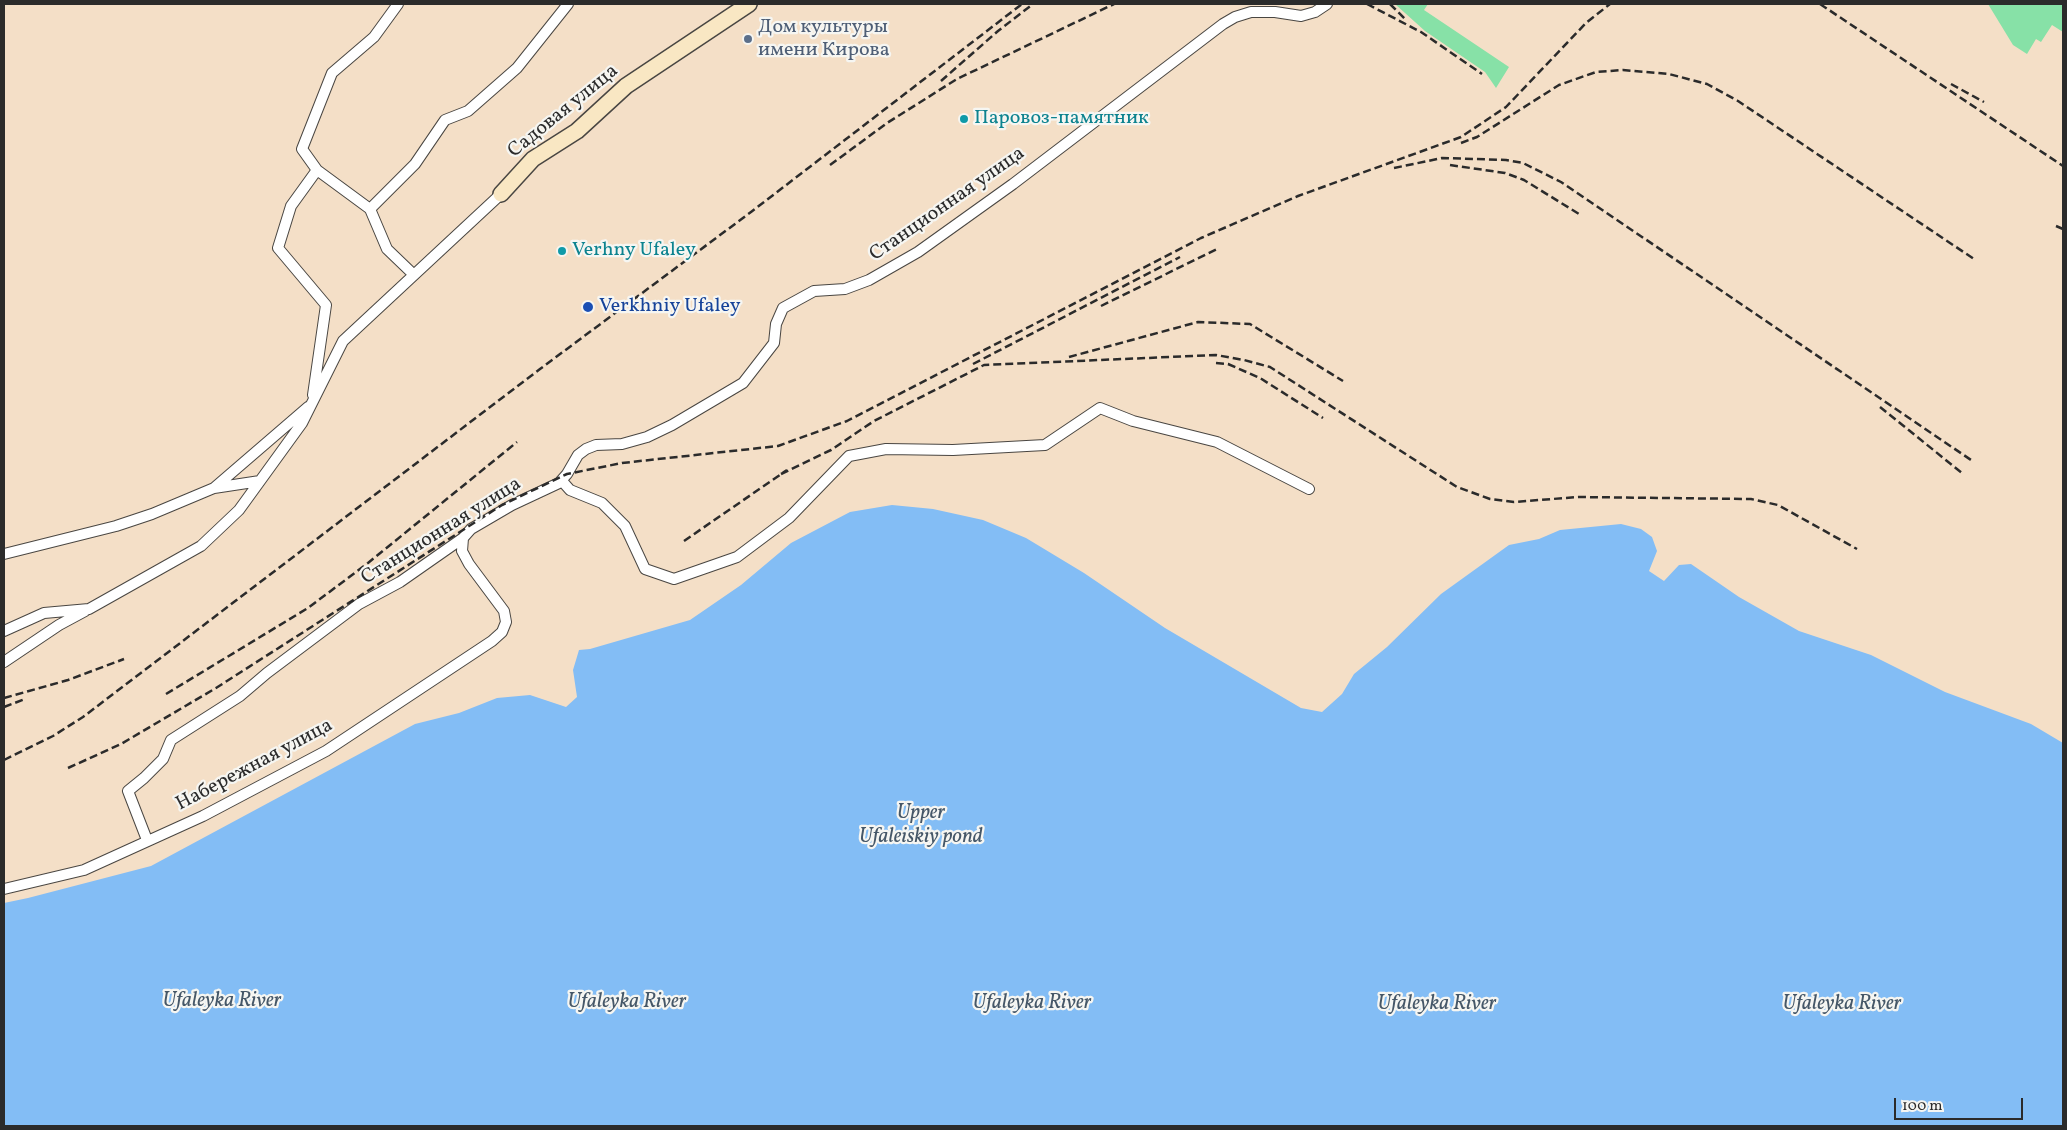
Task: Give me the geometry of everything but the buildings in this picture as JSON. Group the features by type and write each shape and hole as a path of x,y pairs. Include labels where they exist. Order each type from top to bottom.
{"street":[{"path":"398,4 374,38 332,73 302,149 317,170 370,209 387,249 413,274"},
{"path":"370,209 414,164 445,120 468,111 517,68 568,4"},
{"name":"Садовая улица","path":"4,662 59,625 201,546 239,510 302,423 343,341 501,194 533,159 577,131 626,86 748,4"},
{"name":"Станционная улица","path":"147,840 128,791 163,759 171,740 240,696 267,673 360,604 400,582 463,538 471,529 512,505 562,481 578,455 586,449 596,445 622,444 647,437 672,425 743,383 774,343 776,324 783,308 814,291 845,289 869,280 918,252 1013,184 1223,24 1235,17 1251,12 1275,12 1301,16 1315,12 1327,4"},
{"path":"214,488 312,404 326,305 278,248 291,206 317,170"},
{"path":"562,481 570,490 602,503 625,526 645,569 674,579 737,557 789,518 849,456 886,449 953,450 1045,445 1100,408 1133,421 1217,442 1310,489"},
{"path":"4,554 116,526 152,514 214,488 260,481"},
{"name":"Набережная улица","path":"4,889 84,870 203,816 326,751 492,641 502,632 506,622 504,611 462,552 463,538"},
{"path":"4,631 44,613 89,609"}],"green space":[{"path":"1395,4 1428,4 1424,10 1509,67 1496,88 1485,72 1425,31"},
{"path":"1988,4 2063,4 2063,32 2052,25 2041,42 2036,39 2027,54 2013,45"}],"water":[{"name":"Upper Ufaleiskiy pond","path":"892,505 933,509 983,520 1026,538 1084,573 1165,628 1301,708 1322,712 1342,694 1354,674 1387,647 1441,594 1509,545 1539,539 1560,530 1621,524 1641,529 1652,537 1657,551 1649,571 1664,581 1679,565 1691,564 1739,597 1799,631 1871,655 1945,692 2031,724 2063,743 2063,1126 4,1126 4,903 151,866 415,724 459,713 497,698 530,695 566,707 577,697 573,670 579,650 590,649 690,620 741,585 791,543 850,512"}],"railway":[{"path":"4,760 53,736 83,717 540,369 751,212 1022,4"},
{"path":"941,81 998,31 1033,4"},
{"path":"830,165 887,123 957,79 1114,4"},
{"path":"1367,4 1421,32 1482,74"},
{"path":"1390,4 1405,19"},
{"path":"68,768 121,744 216,688 502,505 567,474 622,463 778,446 847,421 1201,238 1298,196 1461,137 1506,107 1586,23 1610,4"},
{"path":"1820,4 2063,166"},
{"path":"1461,143 1477,137 1559,85 1596,72 1623,70 1669,74 1707,84 1738,101 1974,259"},
{"path":"1951,84 1984,102"},
{"path":"1394,168 1442,158 1506,160 1523,163 1561,182 1974,462"},
{"path":"1450,165 1505,173 1524,180 1579,214"},
{"path":"2056,226 2063,229"},
{"path":"1101,306 1217,249"},
{"path":"973,364 1180,257"},
{"path":"1069,357 1198,322 1250,324 1343,381"},
{"path":"781,474 831,450 874,421 984,365 1216,355 1270,367 1457,487 1490,499 1514,502 1578,497 1751,499 1778,505 1857,549"},
{"path":"1216,363 1228,364 1260,378 1323,418"},
{"path":"1880,407 1962,473"},
{"path":"166,694 308,608 368,563 517,442"},
{"path":"684,541 787,470"},
{"path":"4,698 68,680 124,659"},
{"path":"4,707 25,699"}],"place":[{"name":"Дом культуры имени Кирова","path":"748,39"},
{"name":"Паровоз-памятник","path":"964,119"},
{"name":"Verhny Ufaley","path":"562,251"},
{"name":"Verkhniy Ufaley","path":"588,307"}],"water label":[{"name":"Ufaleyka River","path":"222,1002"},
{"name":"Ufaleyka River","path":"627,1003"},
{"name":"Ufaleyka River","path":"1032,1004"},
{"name":"Ufaleyka River","path":"1437,1005"},
{"name":"Ufaleyka River","path":"1842,1005"}]}
